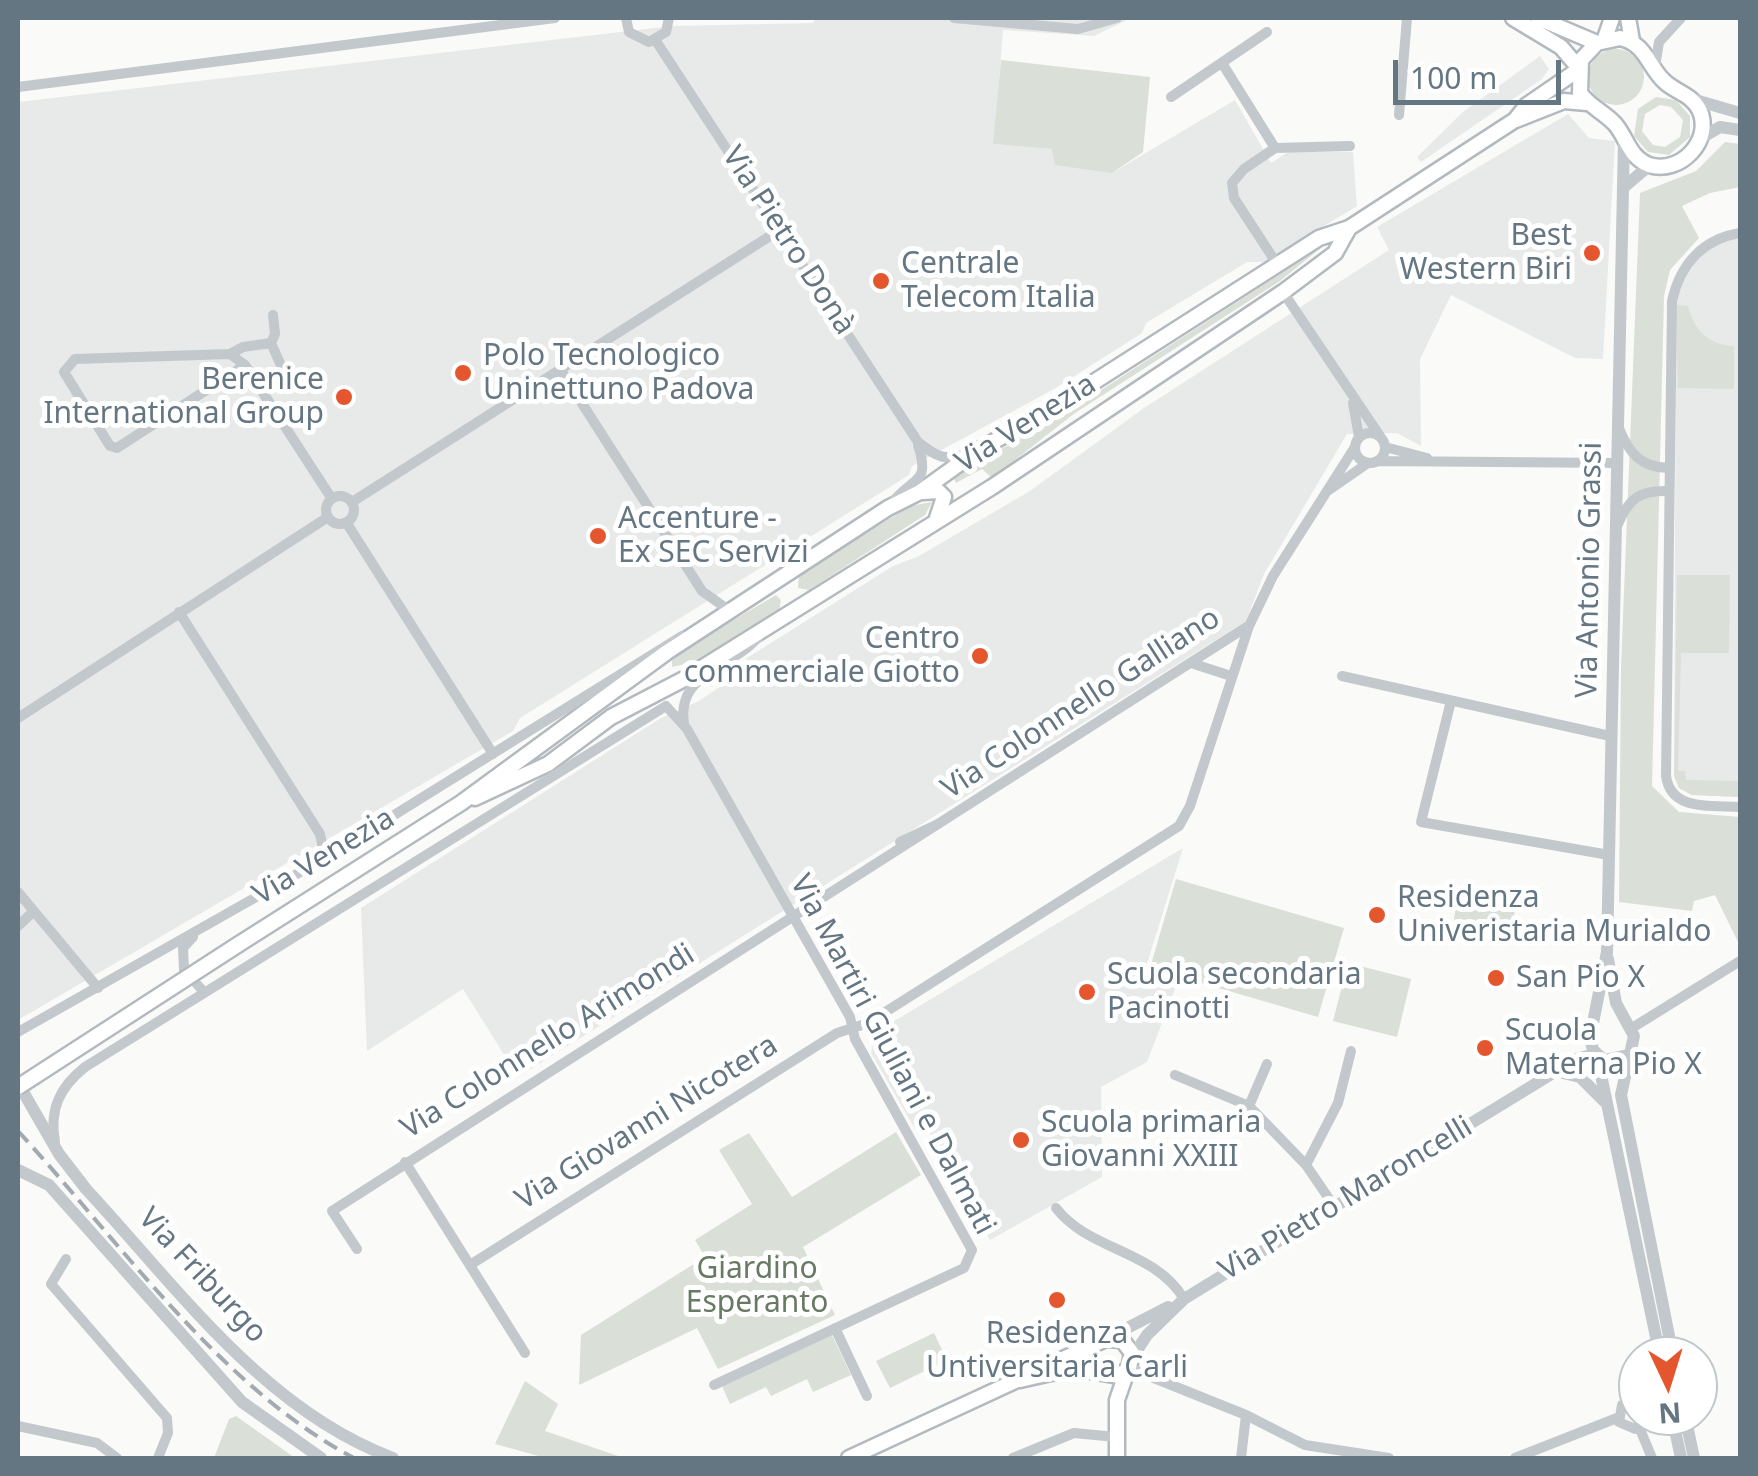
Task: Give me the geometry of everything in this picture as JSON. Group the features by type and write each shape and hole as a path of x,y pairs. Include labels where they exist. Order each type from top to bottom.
{"main road":[{"path":"1513,18 1561,48 1578,69 1578,86 1587,103 1611,120 1624,140 1650,165 1676,163 1692,153 1701,138 1702,119 1692,98 1660,78 1634,43 1628,18"},
{"path":"1538,18 1601,42 1634,43"},
{"name":"Via Venezia","path":"1515,120 1527,105 1578,69 1601,42 1612,18"},
{"name":"Via Venezia","path":"18,1085 461,804 659,658 888,508 920,492 977,451 1058,405 1319,238 1349,228 1515,120 1564,101 1587,103"},
{"name":"Via Venezia","path":"461,804 530,774 611,717 660,701 676,684 937,519 1282,292 1334,254 1349,228"},
{"path":"920,492 932,490 944,497 937,519"},
{"path":"659,658 661,674 676,684"},
{"path":"1101,1372 1093,1356 1104,1340"},
{"path":"849,1458 1104,1340 1127,1343 1130,1366 1114,1377 1073,1368 1020,1380"},
{"name":"Via Pietro Maroncelli","path":"1117,1458 1117,1400 1130,1366"},
{"name":"Via Pietro Maroncelli","path":"1101,1372 1117,1400"}],"street":[{"path":"18,87 555,18"},
{"name":"Via Pietro Donà","path":"626,18 634,38 656,41 918,442"},
{"path":"656,41 666,32 668,18"},
{"path":"954,18 1078,29 1117,18"},
{"path":"1399,115 1406,18"},
{"path":"1634,43 1648,45 1670,18"},
{"path":"1655,67 1659,42 1681,18"},
{"path":"1170,97 1267,32"},
{"path":"1222,63 1275,148"},
{"path":"1692,98 1740,113"},
{"path":"1701,138 1720,127 1740,130"},
{"name":"Via Antonio Grassi","path":"1593,1031 1607,952 1624,140"},
{"path":"1277,264 1234,198 1232,184 1244,169 1275,148 1350,146"},
{"path":"1623,188 1650,165"},
{"path":"352,502 781,228"},
{"path":"1740,233 1716,240 1696,254 1675,289 1668,468 1667,782 1673,794 1687,803 1740,807"},
{"path":"1282,292 1383,442"},
{"path":"270,344 275,334 273,315"},
{"path":"245,365 117,448 110,446 64,372 75,360 230,354 242,347 270,344"},
{"path":"270,344 283,370"},
{"path":"230,354 245,365 332,498"},
{"path":"560,369 702,590 730,612"},
{"path":"1353,402 1359,458 1373,462 1401,464 1433,459 1617,463"},
{"path":"1618,426 1636,458 1644,464 1668,468"},
{"path":"1357,442 1369,432 1383,442 1433,459"},
{"path":"918,442 942,459 977,451"},
{"path":"888,508 921,478 924,464 918,442"},
{"name":"Via Giovanni Nicotera","path":"470,1264 822,1042 875,1019 1179,826 1190,806 1249,626 1273,576 1357,442"},
{"path":"1328,490 1373,462 1383,442"},
{"path":"1590,462 1603,469 1617,495"},
{"path":"1616,529 1633,498 1651,491 1668,492"},
{"path":"341,496 352,502 354,514 346,522 334,522 328,517 326,506 332,498 341,496"},
{"path":"18,718 328,517"},
{"path":"346,522 493,754"},
{"path":"179,612 320,834 325,858"},
{"name":"Via Colonnello Galliano","path":"792,917 1249,626"},
{"name":"Via Venezia","path":"18,1032 325,858 666,643 706,627"},
{"name":"Via Venezia","path":"685,726 687,692 752,646 765,629"},
{"path":"1194,664 1231,676"},
{"path":"1342,676 1610,736"},
{"path":"18,709 41,701"},
{"path":"660,701 685,726"},
{"name":"Via Venezia","path":"56,1150 55,1109 70,1079 660,701"},
{"path":"1451,701 1420,822 1609,855"},
{"name":"Via Martiri Giuliani e Dalmati","path":"685,726 972,1250 964,1268 714,1385"},
{"name":"Via Venezia","path":"487,815 530,774"},
{"name":"Via Colonnello Galliano","path":"781,898 794,904 806,901 925,827 939,824"},
{"path":"18,892 98,988"},
{"path":"18,926 34,911"},
{"name":"Via Colonnello Arimondi","path":"357,1249 332,1211 792,917"},
{"path":"198,933 182,953 184,970 204,992"},
{"name":"Via Antonio Grassi","path":"1607,952 1616,1003 1628,1025"},
{"path":"1628,1025 1740,961"},
{"path":"1653,1336 1596,1055 1593,1031 1609,1017 1628,1025 1634,1040 1621,1094 1669,1336"},
{"name":"Via Pietro Maroncelli","path":"1576,1059 1593,1031"},
{"path":"1306,1165 1338,1103 1351,1051"},
{"path":"1596,1055 1612,1062 1628,1055"},
{"name":"Via Pietro Maroncelli","path":"1130,1366 1148,1336 1184,1299 1576,1059 1596,1055"},
{"path":"1249,1106 1267,1064"},
{"path":"1555,1072 1580,1077 1607,1105"},
{"path":"1175,1075 1249,1106 1306,1165 1334,1206"},
{"name":"Via Friburgo","path":"18,1085 56,1150 86,1189 286,1399 346,1438 393,1458"},
{"path":"405,1162 525,1353"},
{"name":"Via Friburgo","path":"18,1171 48,1185 242,1402 320,1458"},
{"path":"1056,1208 1067,1223 1093,1240 1125,1251 1169,1279 1184,1299 1104,1340"},
{"path":"66,1259 51,1284 167,1418 168,1432 158,1458"},
{"path":"835,1328 867,1396"},
{"path":"1130,1366 1329,1454 1389,1458"},
{"path":"1242,1458 1246,1415"},
{"path":"1515,1458 1617,1418"},
{"path":"18,1426 96,1443 116,1458"},
{"path":"1013,1458 1074,1433 1116,1436"}],"shaded area":[{"path":"816,18 1131,18 1094,36 1003,30 994,144 1053,149 1112,173 1235,100 1271,163 1288,152 1353,152 1357,206 1265,262 1247,262 1146,323 1142,333 1054,389 912,466 909,475 520,718 513,731 18,1020 18,102 672,26 813,23"},
{"path":"1540,56 1549,69 1542,79 1421,162 1417,157 1463,112"},
{"path":"1568,114 1589,138 1615,141 1603,359 1575,358 1451,295 1420,359 1421,446 1397,433 1347,434 1264,574 1246,621 518,1077 463,989 367,1051 361,908 661,718 699,701 727,682 747,658 893,566 919,556 1030,491 1144,408 1389,250 1377,227"},
{"path":"1740,234 1740,797 1692,795 1679,788 1674,776 1676,302 1680,274 1697,253"},
{"path":"1183,848 1145,970 1178,981 1147,1062 1101,1087 1102,1177 990,1240 925,1125 915,1129 871,1053 876,1032"}],"green space":[{"path":"1616,49 1636,57 1644,77 1636,97 1616,105 1596,97 1588,77 1596,57"},
{"path":"1001,60 1150,77 1143,152 1112,173 1055,165 1052,149 993,144"},
{"path":"1656,97 1676,100 1690,116 1690,137 1669,155 1648,152 1634,136 1638,109","holes":["1660,105 1671,107 1683,120 1680,137 1665,147 1653,145 1642,131 1645,114"]},
{"path":"1725,142 1740,144 1740,187 1710,193 1682,206 1699,238 1670,270 1664,296 1652,786 1679,812 1740,817 1740,946 1715,895 1694,901 1692,911 1619,902 1621,667 1640,193 1696,171"},
{"path":"1322,247 1280,281 1075,413 992,478 982,469 956,483 953,477 1081,403"},
{"path":"1676,305 1688,306 1698,329 1710,339 1734,346 1734,389 1678,388"},
{"path":"932,502 925,515 809,590 798,588 799,575 910,506"},
{"path":"1677,575 1730,575 1729,653 1681,653 1678,771 1685,771 1686,780 1740,781 1740,797 1692,795 1679,788 1674,776"},
{"path":"776,595 781,600 779,611 703,660 672,667 672,660 681,651"},
{"path":"1176,879 1344,928 1318,1017 1150,968"},
{"path":"1459,889 1517,898 1511,934 1453,925"},
{"path":"1348,963 1411,979 1397,1037 1333,1021"},
{"name":"Giardino Esperanto","path":"896,1132 921,1175 803,1247 835,1315 718,1369 697,1328 579,1385 581,1335 705,1257 695,1240 752,1204 719,1150 749,1133 792,1197"},
{"path":"934,1333 947,1360 890,1388 876,1361"},
{"path":"832,1335 851,1375 813,1392 807,1379 771,1396 766,1387 730,1404 722,1386"},
{"path":"525,1381 558,1404 545,1431 624,1458 546,1458 495,1444"},
{"path":"236,1416 295,1458 214,1458 229,1419"}],"railway":[{"path":"18,1131 216,1353 260,1393 354,1458"}],"place":[{"name":"Best Western Biri","path":"1592,253"},
{"name":"Centrale Telecom Italia","path":"881,281"},
{"name":"Polo Tecnologico Uninettuno Padova","path":"463,373"},
{"name":"Berenice International Group","path":"344,397"},
{"name":"Accenture - Ex SEC Servizi","path":"598,536"},
{"name":"Centro commerciale Giotto","path":"980,656"},
{"name":"Residenza Univeristaria Murialdo","path":"1377,915"},
{"name":"San Pio X","path":"1496,978"},
{"name":"Scuola secondaria Pacinotti","path":"1087,992"},
{"name":"Scuola Materna Pio X","path":"1485,1048"},
{"name":"Scuola primaria Giovanni XXIII","path":"1021,1140"},
{"name":"Residenza Untiversitaria Carli","path":"1057,1300"}]}
